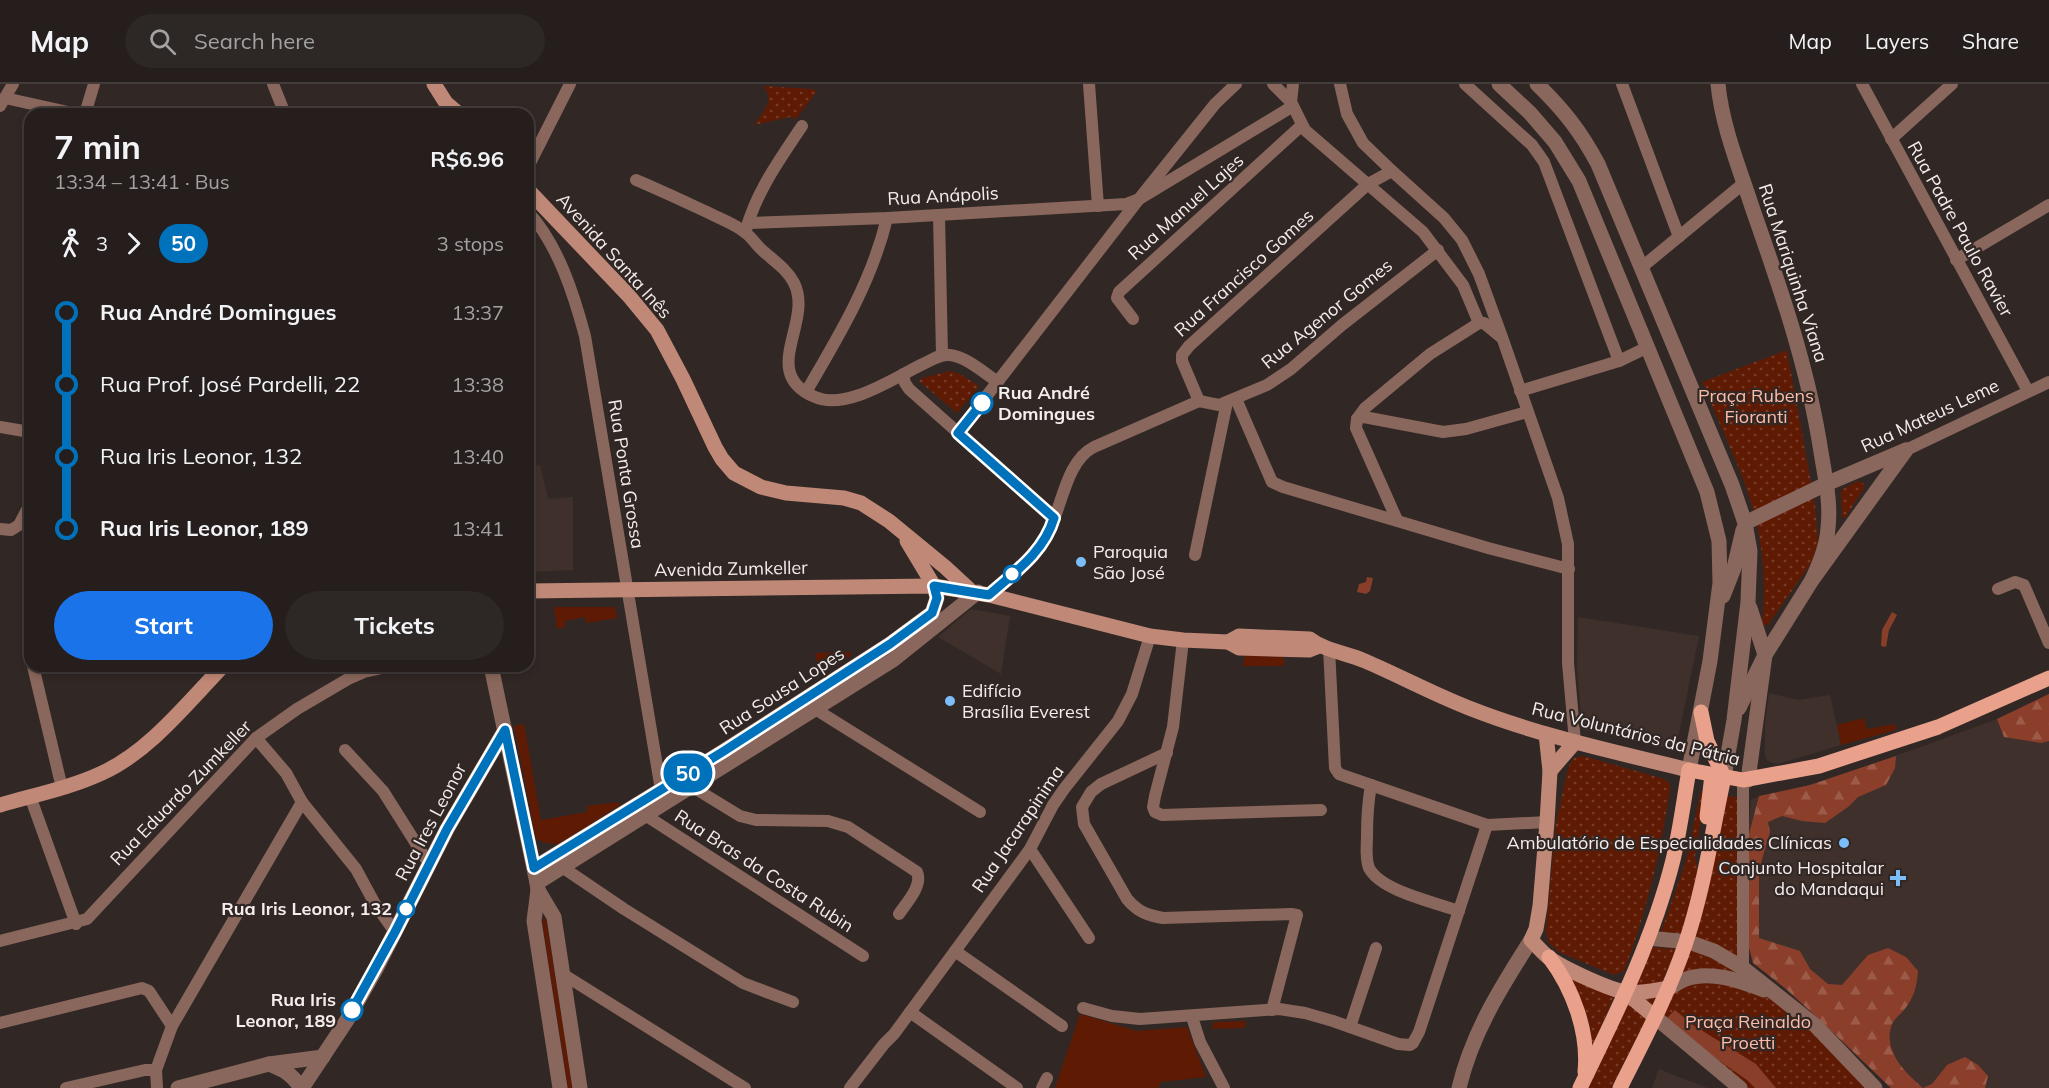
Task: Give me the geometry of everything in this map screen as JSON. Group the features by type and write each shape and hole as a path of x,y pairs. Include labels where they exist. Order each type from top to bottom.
{"main road":[{"path":"434,84 447,108"},
{"name":"Avenida Santa Inês","path":"534,196 629,296 657,330 715,447 734,473 761,487 778,491 855,500 872,509 979,593"},
{"name":"Avenida Santa Inês","path":"902,534 934,586"},
{"name":"Avenida Zumkeller","path":"534,591 934,586"},
{"name":"Rua Voluntários da Pátria","path":"934,586 979,593 1150,636 1228,642 1239,636 1310,639 1324,647 1366,661 1431,693 1546,734 1689,770 1745,780 1819,766 1914,736 2049,678"},
{"path":"0,805 62,788 103,773 129,757 153,737 217,672"},
{"path":"1620,1088 1669,988 1686,942 1698,899 1707,856 1706,823 1718,776 1701,712"},
{"path":"1546,734 1550,771 1547,822 1540,906 1531,940 1559,970 1575,1004 1586,1051 1583,1083"},
{"path":"1550,771 1575,742"},
{"path":"1583,1083 1648,938 1673,859 1689,770"},
{"path":"1549,957 1585,976 1625,992 1655,1017"},
{"path":"1625,992 1647,992 1669,988"}],"street":[{"path":"13,84 2,102 40,108"},
{"path":"87,108 94,84"},
{"path":"273,84 283,108"},
{"path":"534,155 570,84"},
{"path":"1089,84 1098,206"},
{"path":"958,433 1139,199 1215,104 1236,84"},
{"path":"1273,84 1292,104 1302,125 1317,141 1423,232 1463,285 1479,323"},
{"path":"1292,104 1293,84"},
{"path":"1340,84 1347,114 1364,143 1444,218 1462,240 1479,274 1502,337 1520,391 1524,413 1558,498 1568,544 1568,663 1575,742"},
{"path":"1465,84 1532,145 1544,162 1619,361"},
{"path":"1499,84 1530,113 1565,155 1579,181 1707,492 1719,541 1720,583 1701,712 1689,770"},
{"path":"1537,84 1563,109 1587,143 1642,267 1732,485 1745,523 1750,551 1748,602 1734,720 1718,776"},
{"path":"1622,84 1679,237"},
{"name":"Rua Mariquinha Viana","path":"1718,84 1724,117 1744,183 1795,332 1816,419 1829,508 1828,531 1823,553 1812,580"},
{"name":"Rua Padre Paulo Ravier","path":"1862,84 2028,391"},
{"path":"1891,139 1952,84"},
{"path":"1139,199 1292,104"},
{"name":"Rua Manuel Lajes","path":"1133,320 1118,302 1119,292 1302,125"},
{"path":"746,227 771,171 802,126"},
{"name":"Rua Francisco Gomes","path":"1199,401 1182,361 1182,355 1189,346 1368,184 1392,171"},
{"path":"636,180 746,227 760,248 785,270 799,296 798,315 788,365 793,382 797,387 820,399 837,401 860,395 942,355 960,358 998,382"},
{"path":"1642,267 1744,183"},
{"name":"Rua Anápolis","path":"746,227 1098,206 1126,204 1139,199"},
{"path":"1956,260 2049,205"},
{"path":"939,214 942,355"},
{"name":"Rua Ponta Grossa","path":"534,218 543,228 564,274 583,327 661,790"},
{"path":"806,392 855,307 873,264 887,218"},
{"name":"Rua Agenor Gomes","path":"1199,401 1219,405 1267,385 1291,369 1342,325 1438,250"},
{"path":"1397,520 1356,428 1357,419 1365,408 1421,361 1479,323 1484,323 1502,337"},
{"path":"1520,391 1619,361 1648,347"},
{"path":"903,374 904,382 909,388 1054,518"},
{"name":"Rua Mateus Leme","path":"1826,484 1906,450 2049,382"},
{"path":"979,593 1036,552 1046,537 1076,464 1087,451 1199,401"},
{"path":"1231,401 1267,474 1272,482 1282,487 1569,569"},
{"path":"1195,555 1231,401"},
{"path":"1357,419 1364,417 1443,432 1466,429 1524,413"},
{"path":"0,427 24,431"},
{"name":"Rua Mariquinha Viana","path":"1745,780 1765,655 1812,580 1847,535 1906,450"},
{"path":"1718,607 1732,574 1745,523 1826,484"},
{"path":"0,529 11,530 20,525 24,517"},
{"path":"1998,589 2015,582 2024,585 2049,643"},
{"path":"934,586 937,598 934,620"},
{"name":"Rua Sousa Lopes","path":"536,880 661,790 882,650 979,593"},
{"path":"1734,720 1765,655 1748,602"},
{"name":"Rua Sousa Lopes","path":"536,880 562,867 893,660 934,620"},
{"name":"Rua Jacarapinima","path":"850,1088 910,1012 1030,849 1059,797 1118,721 1138,679 1150,636"},
{"path":"1183,640 1173,727 1153,807 1155,812 1162,815 1321,810"},
{"path":"1324,647 1335,768 1339,774 1487,825 1547,822"},
{"path":"34,672 62,788"},
{"name":"Rua Eduardo Zumkeller","path":"0,941 76,924 87,919 256,738 297,709 364,672"},
{"path":"492,672 536,880 554,917 580,1088"},
{"path":"815,709 980,812"},
{"name":"Rua Ires Leonor","path":"301,1088 346,1020 395,932 429,864 505,730"},
{"path":"256,738 286,772 302,802 356,869 375,904 395,932"},
{"path":"345,750 383,791 429,864"},
{"path":"1167,753 1101,784 1091,792 1082,807 1084,824 1127,899 1136,909 1147,915 1163,918 1297,915 1272,1010"},
{"path":"1743,975 1745,780"},
{"path":"1371,785 1367,805 1367,861 1372,872 1380,881 1396,889 1459,911"},
{"path":"692,786 740,816 756,820 828,821 854,829 917,872 918,885 899,914"},
{"path":"30,796 76,924"},
{"path":"157,1088 156,1070 172,1026 302,802"},
{"name":"Rua Bras da Costa Rubin","path":"645,815 863,956"},
{"path":"1083,1008 1112,1016 1140,1019 1272,1010 1305,1013 1398,1044 1410,1045 1419,1032 1487,825"},
{"path":"1030,849 1089,938"},
{"path":"562,867 624,909 743,983 793,1002"},
{"path":"536,880 534,921 560,1088"},
{"path":"1648,938 1686,942 1714,951 1743,975 1781,996 1816,1026 1875,1088"},
{"path":"1459,1088 1475,1037 1531,940"},
{"path":"1350,1027 1376,948"},
{"path":"955,951 1062,1026"},
{"path":"561,973 745,1088"},
{"path":"1669,988 1686,979 1702,976 1743,975"},
{"path":"0,1023 142,988 149,991 172,1026"},
{"path":"910,1012 1017,1088"},
{"path":"1192,1017 1200,1042 1224,1088"},
{"path":"1655,1017 1740,1088"},
{"path":"178,1088 269,1064 323,1057"},
{"path":"269,1064 291,1074 301,1088"},
{"path":"66,1088 145,1070 156,1070"}],"shaded area":[{"path":"540,465 548,499 573,497 573,570 534,572 534,466"},
{"path":"1367,577 1373,578 1370,591 1366,594 1357,592 1359,584 1366,582"},
{"path":"971,609 1010,616 1001,674 938,637"},
{"path":"1892,612 1897,615 1889,630 1886,647 1881,646 1882,630"},
{"path":"1578,617 1699,636 1677,743 1672,749 1584,730 1577,668"},
{"path":"1769,693 1798,700 1830,695 1841,745 1778,764 1767,761 1765,723"},
{"name":"Conjunto Hospitalar do Mandaqui","path":"2049,694 2049,1088 1891,1088 1786,989 1753,963 1748,838 1751,799 1810,785 1918,748 1997,719"},
{"path":"1675,1010 1693,1025 1756,1064 1776,1088 1755,1088 1682,1035 1665,1020"},
{"path":"1659,1069 1674,1075 1708,1088 1652,1088"}],"green space":[{"path":"763,86 817,91 796,119 790,117 754,125 767,106 767,91"},
{"name":"Praça Rubens Fioranti","path":"1787,350 1815,505 1818,542 1811,563 1768,625 1763,625 1763,561 1755,515 1740,472 1702,382"},
{"path":"950,371 960,374 979,386 957,413 919,381 922,378"},
{"path":"1858,481 1864,484 1864,488 1845,518 1842,518 1841,490"},
{"path":"554,607 615,607 617,618 586,623 585,617 565,621 565,627 557,629"},
{"path":"851,652 850,657 817,663 815,653"},
{"path":"1245,655 1284,657 1284,666 1243,666"},
{"path":"2049,694 2049,741 2041,743 2004,737 1997,719"},
{"path":"1864,718 1867,729 1895,724 1896,730 1841,745 1837,725"},
{"path":"524,724 541,820 587,812 587,806 619,802 620,805 558,844 536,839 514,726"},
{"path":"1583,756 1664,779 1669,783 1670,788 1658,858 1640,926 1624,971 1614,975 1559,952 1548,942 1546,929 1556,824 1568,768 1574,758"},
{"path":"1896,756 1895,768 1886,785 1858,797 1825,823 1782,816 1768,822 1770,832 1759,870 1759,938 1800,951 1810,969 1828,984 1842,985 1868,955 1888,948 1906,957 1918,971 1917,982 1910,1001 1892,1024 1890,1043 1897,1060 1923,1088 1891,1088 1786,989 1753,963 1748,944 1748,838 1759,796 1810,785"},
{"path":"1701,791 1705,792 1695,857 1699,878 1682,934 1661,932 1685,864"},
{"name":"Praça Reinaldo Proetti","path":"1722,795 1741,798 1744,968 1875,1088 1740,1088 1655,1017 1669,988"},
{"path":"546,919 573,1088 568,1088 542,920"},
{"path":"1651,947 1676,949 1649,1013 1611,1088 1588,1088"},
{"path":"1565,973 1615,994 1593,1045 1586,1012"},
{"path":"1080,1014 1137,1031 1187,1027 1206,1077 1161,1082 1158,1088 1055,1088"},
{"path":"1246,1021 1245,1028 1212,1029 1214,1022"},
{"path":"1965,1057 1978,1065 1988,1076 1985,1088 1923,1088 1932,1084 1947,1065"}],"bus line":[{"name":"50","path":"352,1010 376,969 447,829 505,730 534,868 724,751 890,644 932,613 937,598 934,586 989,595 1026,562 1046,537 1054,518 958,433 982,403"}],"place":[{"name":"Rua André Domingues","path":"982,403"},
{"name":"Paroquia São José","path":"1081,562"},
{"name":"Edifício Brasília Everest","path":"950,701"},
{"name":"Ambulatório de Especialidades Clínicas","path":"1844,843"},
{"name":"Conjunto Hospitalar do Mandaqui","path":"1898,878"},
{"name":"Rua Iris Leonor, 132","path":"406,909"},
{"name":"Rua Iris Leonor, 189","path":"352,1010"}]}
